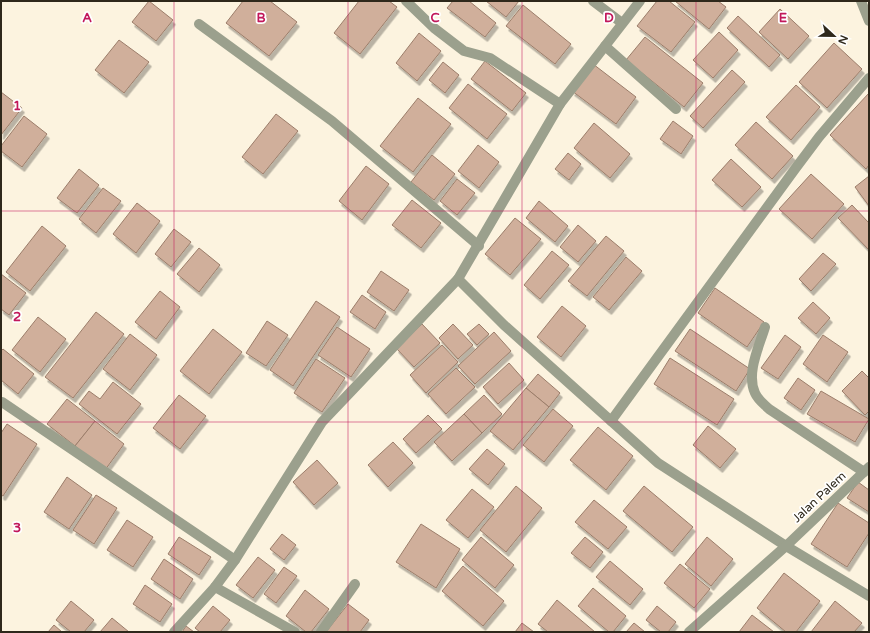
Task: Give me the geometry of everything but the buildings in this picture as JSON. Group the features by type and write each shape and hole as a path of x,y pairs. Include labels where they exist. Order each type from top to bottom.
{"street":[{"path":"406,1 434,28 464,51 490,58 560,104"},
{"path":"593,1 622,23"},
{"path":"174,632 215,587 234,560 322,422 458,279 479,246 560,104 640,1"},
{"path":"861,1 869,21"},
{"path":"199,24 332,121 479,246"},
{"path":"605,46 676,109"},
{"path":"611,421 795,169 869,78"},
{"path":"458,279 504,325 658,463 786,546 869,596"},
{"path":"765,327 752,373 752,386 759,400 769,409 867,470"},
{"path":"2,402 234,560"},
{"name":"Jalan Palem","path":"689,632 786,546 867,470"},
{"path":"321,632 355,584"},
{"path":"215,587 296,632"}]}
